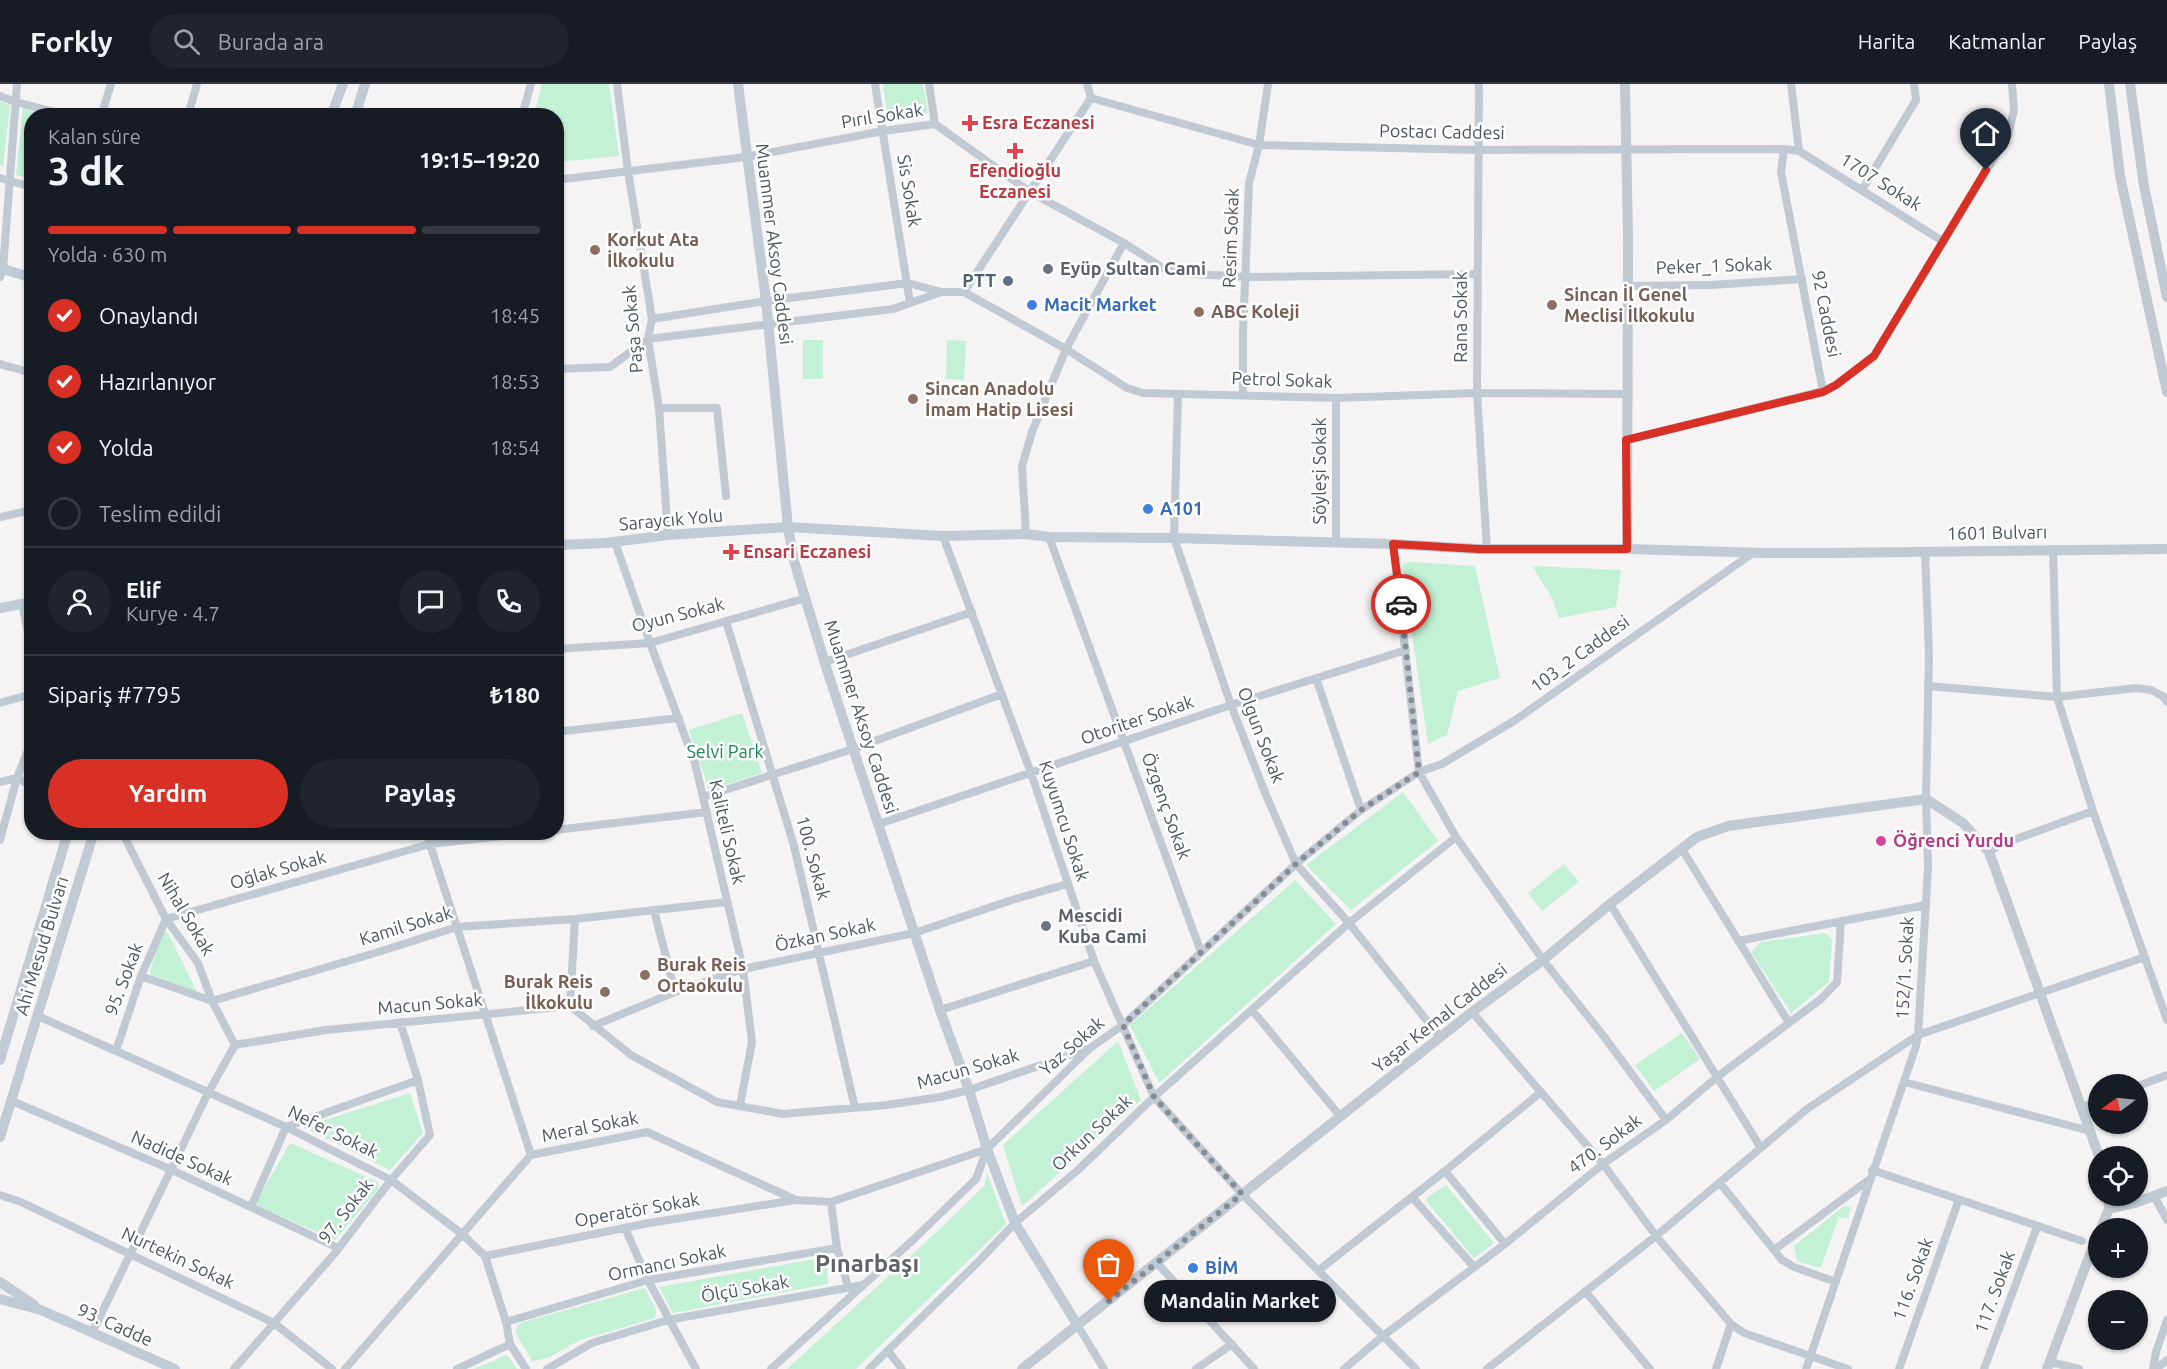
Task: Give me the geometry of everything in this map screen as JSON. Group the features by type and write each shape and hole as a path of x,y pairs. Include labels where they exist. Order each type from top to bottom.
{"main road":[{"path":"335,108 343,84"},
{"path":"358,108 365,84"},
{"name":"Muammer Aksoy Caddesi","path":"738,84 766,301 788,527 794,561 853,748 987,1149 1015,1223 1078,1326"},
{"path":"1,272 24,276"},
{"name":"Saraycık Yolu","path":"564,545 788,527 943,536 1026,534 1049,537 1174,538 1487,549 1828,553"},
{"path":"0,608 24,604"},
{"name":"Ahi Mesud Bulvarı","path":"0,1060 66,840"},
{"name":"Ahi Mesud Bulvarı","path":"0,1137 92,840"},
{"name":"93. Cadde","path":"2,1282 41,1311"},
{"name":"93. Cadde","path":"1,1300 41,1311 175,1369"}],"street":[{"path":"1,272 17,84"},
{"path":"103,108 111,84"},
{"path":"190,108 197,84"},
{"path":"524,108 531,84"},
{"name":"Paşa Sokak","path":"617,84 628,171 652,319 648,339 659,408 668,536"},
{"name":"Sis Sokak","path":"875,84 910,303"},
{"path":"928,84 935,124"},
{"path":"652,319 766,301 908,283 941,292 964,292 1091,98 1087,84"},
{"name":"Resim Sokak","path":"1243,395 1249,183 1259,145 1268,84"},
{"name":"Rana Sokak","path":"1479,84 1477,393 1487,549"},
{"path":"1625,84 1628,286 1627,549"},
{"path":"1791,84 1799,151"},
{"path":"1862,190 1916,100 1914,84"},
{"path":"1626,440 1823,392 1874,356 2008,135 2014,111 2012,84"},
{"path":"2109,84 2120,176 2167,393"},
{"path":"2130,84 2144,186 2167,297"},
{"path":"0,96 39,108"},
{"name":"Postacı Caddesi","path":"1091,98 1259,145 1479,150 1784,149 1799,151"},
{"name":"Pırıl Sokak","path":"564,179 746,157 883,131 935,124 1030,192 1124,243 1163,268 1178,273 1245,277 1478,274"},
{"name":"92 Caddesi","path":"1784,149 1781,172 1823,392"},
{"name":"1707 Sokak","path":"1799,151 1944,242"},
{"path":"0,178 24,184"},
{"path":"1026,534 1022,466 1032,432 1066,349 1124,243"},
{"name":"Peker_1 Sokak","path":"1628,286 1711,285 1802,279"},
{"path":"564,369 610,367 648,339 893,309 941,292"},
{"name":"Petrol Sokak","path":"964,292 1066,349 1127,388 1143,393 1336,398 1477,393 1626,394"},
{"path":"0,364 24,371"},
{"name":"Olgun Sokak","path":"1178,395 1174,538 1231,705 1296,864 1349,923 1440,1037"},
{"name":"Söyleşi Sokak","path":"1336,398 1336,543"},
{"path":"659,408 717,408 726,496"},
{"path":"0,517 24,513"},
{"name":"Kuyumcu Sokak","path":"943,536 1031,773 1094,961 1154,1097 1242,1194 1416,1369"},
{"name":"Özgenç Sokak","path":"1049,537 1201,952"},
{"name":"Kaliteli Sokak","path":"615,542 695,763 742,969 752,1041 740,1105"},
{"path":"1393,544 1419,772 1456,837 1543,960 1666,1120"},
{"path":"2053,549 2057,697 2093,811 2167,1020"},
{"name":"1601 Bulvarı","path":"1828,553 2167,549"},
{"name":"152/1. Sokak","path":"1806,1369 1918,1035 1928,868 1926,799 1929,654 1925,551"},
{"name":"103_2 Caddesi","path":"1419,772 1442,764 1514,722 1753,553"},
{"name":"Oyun Sokak","path":"564,648 650,643 806,598"},
{"path":"825,662 972,612"},
{"name":"100. Sokak","path":"726,621 794,846 855,1108"},
{"name":"Otoriter Sokak","path":"879,824 1231,705 1406,650"},
{"path":"1316,678 1361,810"},
{"path":"1928,686 2057,697 2136,688 2151,690 2164,697 2167,702"},
{"path":"703,797 853,748 1002,694"},
{"path":"0,704 24,696"},
{"path":"564,731 679,718"},
{"path":"0,840 24,760"},
{"name":"Yaz Sokak","path":"771,1369 915,1239 976,1179 987,1149 1089,1048 1123,1025 1296,864 1361,810 1419,772"},
{"path":"0,782 17,778 24,782"},
{"path":"1926,799 1963,823 1989,852 2088,1125"},
{"name":"Yaşar Kemal Caddesi","path":"1022,1369 1440,1037 1543,960 1610,904 1697,837 1728,826 1926,799"},
{"path":"1989,852 2009,841 2093,811"},
{"path":"564,830 706,812"},
{"name":"Orkun Sokak","path":"869,1369 1015,1223 1079,1169 1154,1097 1349,923 1456,837"},
{"name":"Nihal Sokak","path":"127,840 166,919 198,963 212,1001 235,1046"},
{"path":"429,840 531,1155"},
{"name":"Oğlak Sokak","path":"166,919 430,844 467,840"},
{"path":"1682,849 1789,1023"},
{"name":"Özkan Sokak","path":"593,1026 675,992 742,969 914,933 1067,884"},
{"name":"Kamil Sokak","path":"212,1001 456,927 575,919 726,902"},
{"path":"1610,904 1761,1148"},
{"path":"1738,941 1926,905"},
{"path":"654,910 675,992"},
{"name":"95. Sokak","path":"116,1051 141,976 166,919"},
{"path":"570,1006 575,919"},
{"name":"470. Sokak","path":"1344,1369 1603,1164 1666,1120 1717,1077 1821,999 1837,982 1841,921"},
{"path":"1487,1369 1656,1236 1807,1109 1918,1035 2145,957"},
{"path":"940,1010 1094,961"},
{"path":"141,976 212,1001"},
{"name":"Macun Sokak","path":"235,1046 326,1030 570,1006 631,1055 717,1102 783,1114 940,1097 969,1090 1089,1048"},
{"path":"1251,1010 1340,1116"},
{"path":"1472,1012 1603,1164 1656,1236 1731,1324 1744,1333 1848,1369"},
{"name":"Nefer Sokak","path":"38,1016 286,1127 391,1180 462,1234 485,1256 506,1322 510,1344 526,1369"},
{"name":"97. Sokak","path":"234,1369 338,1248 391,1180 430,1135 418,1080 400,1022"},
{"path":"92,1333 208,1093 235,1046"},
{"path":"2148,1082 2167,1075"},
{"path":"251,1207 286,1127 418,1080"},
{"path":"1904,1082 2088,1130"},
{"path":"1319,1270 1446,1171 1541,1092"},
{"name":"Nadide Sokak","path":"12,1101 171,1170 338,1248"},
{"path":"2082,1107 2088,1105"},
{"name":"Meral Sokak","path":"345,1369 531,1155 647,1132 796,1200 831,1202 987,1149"},
{"path":"1446,1171 1504,1244"},
{"path":"1774,1250 1871,1174 1959,1199 2082,1241"},
{"path":"1720,1183 1782,1260 1794,1267 1836,1282"},
{"path":"2109,1209 2167,1191"},
{"name":"Nurtekin Sokak","path":"0,1195 21,1202 274,1323 332,1369"},
{"path":"2154,1196 2167,1220"},
{"path":"1412,1197 1473,1267"},
{"name":"116. Sokak","path":"1899,1369 1959,1199"},
{"name":"Operatör Sokak","path":"485,1256 625,1228 796,1200"},
{"path":"831,1202 837,1248 848,1287"},
{"path":"2105,1218 2109,1206"},
{"name":"117. Sokak","path":"1984,1369 2037,1227"},
{"path":"625,1228 668,1320 696,1369"},
{"name":"Ormancı Sokak","path":"506,1322 648,1280 837,1248"},
{"path":"2079,1369 2049,1366 2088,1260"},
{"path":"1156,1263 1254,1369"},
{"name":"Ölçü Sokak","path":"547,1369 592,1343 668,1320 863,1285"},
{"path":"1585,1291 1650,1369"},
{"path":"2155,1369 2156,1352 2167,1320"},
{"path":"1716,1369 1731,1324"},
{"path":"1078,1326 1104,1369"},
{"path":"457,1369 510,1344"},
{"path":"1196,1369 1232,1344"},
{"path":"888,1352 902,1369"},
{"path":"2155,1369 2167,1360"},
{"path":"1635,1369 1643,1362"}],"green space":[{"path":"542,84 609,84 619,156 564,161 564,108 536,108"},
{"path":"883,84 923,84 928,113 888,120"},
{"path":"0,101 10,105 3,166 0,165"},
{"path":"23,108 24,177 16,175"},
{"path":"803,340 823,340 823,379 803,379"},
{"path":"947,340 966,341 964,380 946,379"},
{"path":"1410,562 1475,566 1500,678 1458,691 1447,735 1428,744 1402,565"},
{"path":"1532,566 1621,570 1616,607 1559,618 1551,596"},
{"name":"Selvi Park","path":"742,713 762,773 709,790 689,730"},
{"path":"1403,792 1438,841 1351,910 1306,865"},
{"path":"1564,864 1579,882 1542,911 1528,893"},
{"path":"1295,880 1336,924 1159,1083 1130,1025"},
{"path":"168,933 197,992 150,974 161,934"},
{"path":"1826,933 1832,940 1829,982 1791,1013 1751,952 1761,942"},
{"path":"1682,1033 1700,1059 1654,1091 1635,1065"},
{"path":"1118,1041 1141,1100 1022,1206 1003,1145"},
{"path":"410,1093 423,1133 390,1170 303,1127"},
{"path":"290,1143 378,1182 379,1188 335,1240 258,1206 257,1201"},
{"path":"987,1173 1006,1224 856,1369 787,1369 985,1185"},
{"path":"1446,1185 1494,1243 1474,1258 1427,1202 1426,1198"},
{"path":"1844,1206 1851,1207 1848,1218 1839,1217 1821,1267 1797,1261 1794,1246"},
{"path":"826,1257 828,1284 673,1313 659,1287"},
{"path":"645,1288 656,1310 655,1318 580,1340 548,1358 532,1361 515,1331 520,1323"},
{"path":"507,1355 517,1369 474,1369"}],"way so far":[{"path":"1109,1301 1242,1194 1154,1097 1123,1025 1260,895 1296,864 1361,810 1419,772 1401,604"}],"place":[{"name":"Esra Eczanesi","path":"970,123"},
{"name":"Efendioğlu Eczanesi","path":"1015,151"},
{"name":"Korkut Ata İlkokulu","path":"595,250"},
{"name":"Eyüp Sultan Cami","path":"1048,269"},
{"name":"PTT","path":"1008,281"},
{"name":"Macit Market","path":"1032,305"},
{"name":"Sincan İl Genel Meclisi İlkokulu","path":"1552,305"},
{"name":"ABC Koleji","path":"1199,312"},
{"name":"Sincan Anadolu İmam Hatip Lisesi","path":"913,399"},
{"name":"A101","path":"1148,509"},
{"name":"Ensari Eczanesi","path":"731,552"},
{"name":"Öğrenci Yurdu","path":"1881,841"},
{"name":"Mescidi Kuba Cami","path":"1046,926"},
{"name":"Burak Reis Ortaokulu","path":"645,975"},
{"name":"Burak Reis İlkokulu","path":"605,992"},
{"name":"BİM","path":"1193,1268"},
{"name":"Mandalin Market","path":"1109,1301"}],"district":[{"name":"Pınarbaşı","path":"867,1264"}],"route":[{"path":"1401,604 1393,544 1478,549 1627,549 1626,440 1823,392 1836,385 1874,356 1986,170"}]}
